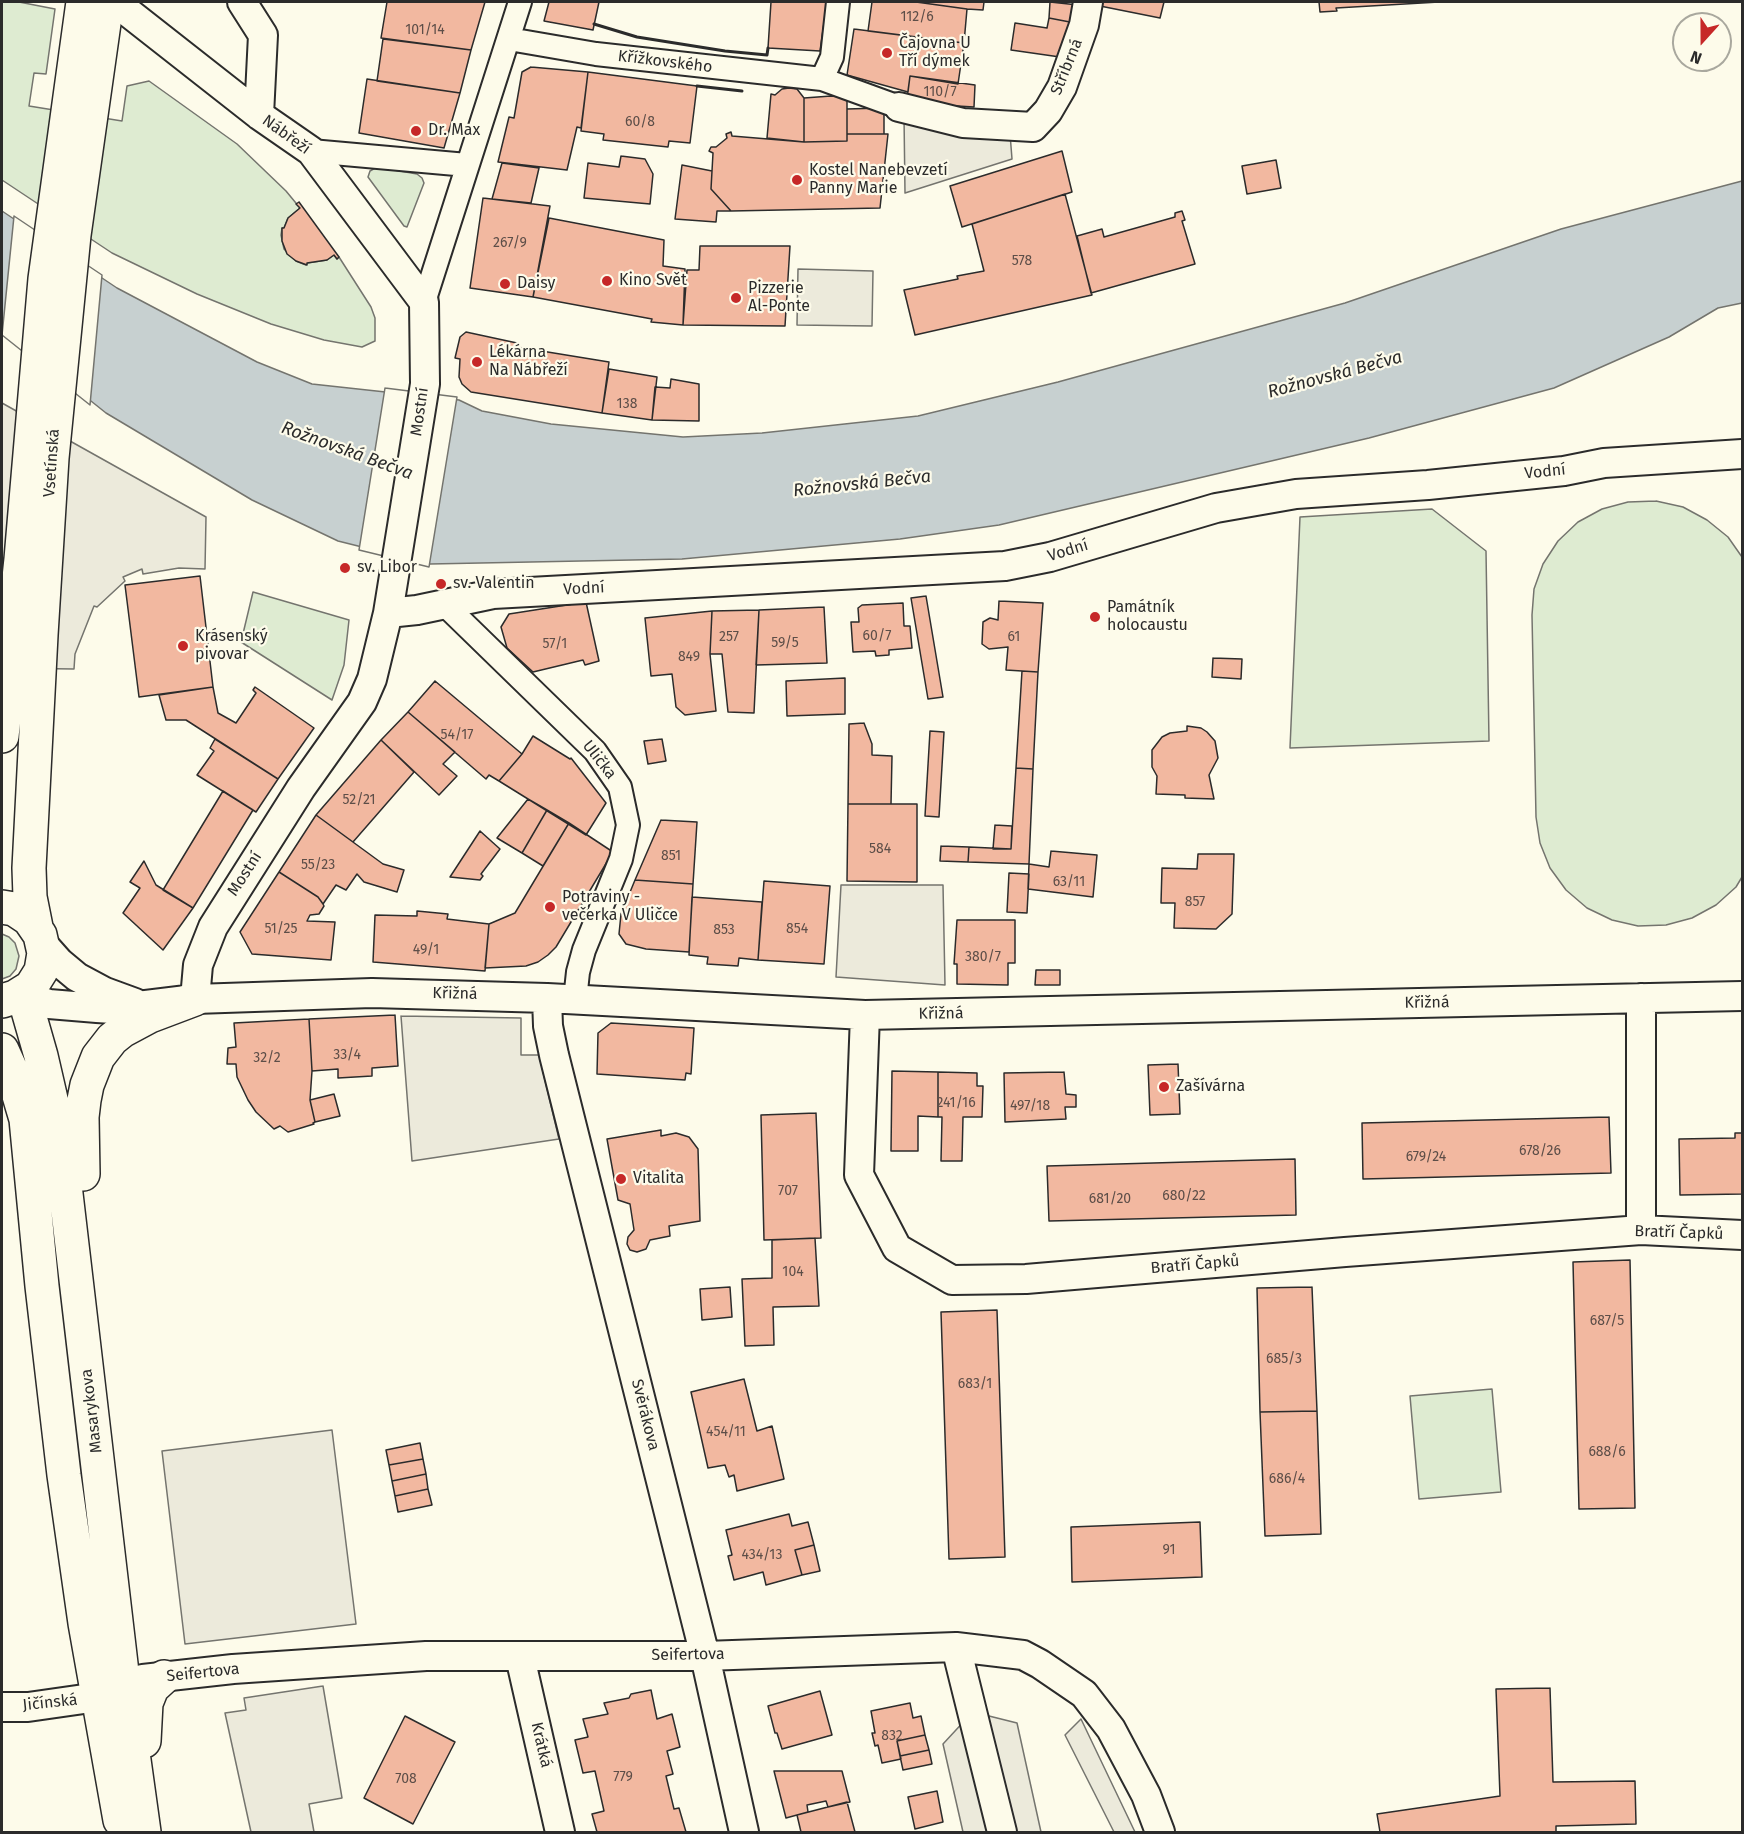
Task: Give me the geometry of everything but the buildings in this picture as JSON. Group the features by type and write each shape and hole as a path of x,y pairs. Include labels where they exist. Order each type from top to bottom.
{"main road":[{"name":"Vsetínská","path":"17,995 37,980 44,953 30,897 22,701 52,458 74,235 83,80 83,2"},
{"name":"Vsetínská","path":"83,80 107,2"},
{"name":"Vsetínská","path":"2,736 22,701"},
{"path":"2,907 22,914 39,935"},
{"name":"Masarykova","path":"17,995 41,1056 59,1134 116,1618 110,1689 122,1833"},
{"path":"116,1618 83,1177 84,1100 98,1057 112,1039 150,1016 195,999"},
{"name":"Masarykova","path":"2,1050 12,1072 26,1119 56,1417 110,1689 144,1833"},
{"path":"149,1833 144,1713 149,1693 164,1677"}],"street":[{"name":"Nábřeží","path":"115,2 259,115 311,152 424,302"},
{"path":"242,2 263,35 259,115"},
{"name":"Mostní","path":"195,999 198,964 213,927 301,788 362,702 376,668 388,613 424,384 424,302 520,2"},
{"path":"822,79 832,57 838,2"},
{"name":"Stříbrná","path":"1033,127 1048,111 1062,87 1084,25 1088,2"},
{"name":"Křížkovského","path":"509,39 596,54 822,79 899,107 963,123 1033,127"},
{"path":"311,152 467,165"},
{"name":"Vodní","path":"388,613 493,594 1005,566 1050,557 1216,508 1296,494 1428,485 1564,471 1604,464 1743,454"},
{"name":"Ulička","path":"444,604 581,736 595,751 620,787 628,825 621,859 584,950 576,979 561,999"},
{"name":"Křižná","path":"39,935 58,962 77,977 105,992 140,1005"},
{"name":"Křižná","path":"17,995 62,1006 112,1009 195,999 372,993 561,999 865,1015 1743,996"},
{"path":"1641,998 1641,1230"},
{"name":"Svěrákova","path":"561,999 548,1026 554,1055 705,1656 744,1833"},
{"name":"Bratří Čapků","path":"865,1015 859,1175 897,1248 952,1280 1026,1279 1641,1230 1743,1235"},
{"path":"956,1647 1002,1833"},
{"name":"Seifertova","path":"110,1689 164,1677 233,1669 426,1656 705,1656 956,1647 1023,1655 1084,1694 1111,1729 1146,1795 1160,1833"},
{"name":"Krátká","path":"520,1657 560,1833"},
{"name":"Jičínská","path":"2,1707 28,1707 110,1689"}],"green space":[{"path":"2,2 19,2 55,9 46,74 34,73 29,106 122,121 127,86 149,81 237,144 286,191 300,208 288,218 282,228 284,249 296,261 306,265 327,260 334,255 337,259 339,257 371,307 375,318 375,341 362,347 324,340 271,324 197,294 112,253 2,180"},
{"path":"377,167 417,174 422,178 424,183 407,227 368,177 370,171"},
{"path":"1656,501 1683,507 1707,520 1728,537 1742,557 1742,877 1736,887 1716,905 1692,918 1666,925 1638,926 1612,920 1587,908 1566,890 1550,868 1540,843 1536,817 1532,615 1534,589 1543,564 1558,541 1578,522 1602,509 1628,502"},
{"path":"1432,509 1486,551 1489,741 1290,748 1300,517"},
{"path":"253,592 349,620 344,665 332,700 241,642"},
{"path":"2,934 15,943 19,956 16,969 10,976 2,979"},
{"path":"1492,1389 1501,1492 1419,1499 1410,1396"}],"shaded area":[{"path":"904,116 1009,121 1012,159 905,193"},
{"path":"798,269 873,271 872,326 797,325"},
{"path":"2,403 206,517 205,569 179,568 143,574 142,569 123,577 125,581 97,607 94,606 75,654 74,669 2,668"},
{"path":"841,885 943,885 945,985 836,977"},
{"path":"401,1016 521,1018 521,1055 539,1055 559,1139 412,1161"},
{"path":"332,1430 356,1624 185,1644 162,1451"},
{"path":"323,1686 342,1798 309,1804 314,1832 251,1832 225,1713 246,1710 244,1698"},
{"path":"981,1714 1017,1723 1041,1832 963,1832 943,1744 968,1717"},
{"path":"1081,1719 1135,1832 1114,1832 1065,1735"}],"water":[{"name":"Rožnovská Bečva","path":"1742,181 1742,303 1718,308 1669,337 1554,388 1369,438 999,525 900,539 682,559 430,564 338,541 252,500 106,413 2,330 2,211 117,288 257,362 312,384 459,400 482,411 551,424 683,437 762,433 918,416 1058,382 1345,303 1561,229"}],"pier":[{"path":"14,216 102,275 90,405 2,335"},
{"path":"385,388 457,397 429,567 359,550"}],"wall":[{"path":"594,24 637,37 725,51 767,55 768,48"},
{"path":"697,86 742,91"}],"place":[{"name":"Čajovna U Tří dýmek","path":"887,53"},
{"name":"Dr. Max","path":"416,131"},
{"name":"Kostel Nanebevzetí Panny Marie","path":"797,180"},
{"name":"Kino Svět","path":"607,281"},
{"name":"Daisy","path":"505,284"},
{"name":"Pizzerie Al-Ponte","path":"736,298"},
{"name":"Lékárna Na Nábřeží","path":"477,362"},
{"name":"sv. Libor","path":"345,568"},
{"name":"sv. Valentin","path":"441,584"},
{"name":"Památník holocaustu","path":"1095,617"},
{"name":"Krásenský pivovar","path":"183,646"},
{"name":"Potraviny - večerka V Uličce","path":"550,907"},
{"name":"Zašívárna","path":"1164,1087"},
{"name":"Vitalita","path":"621,1179"}]}
